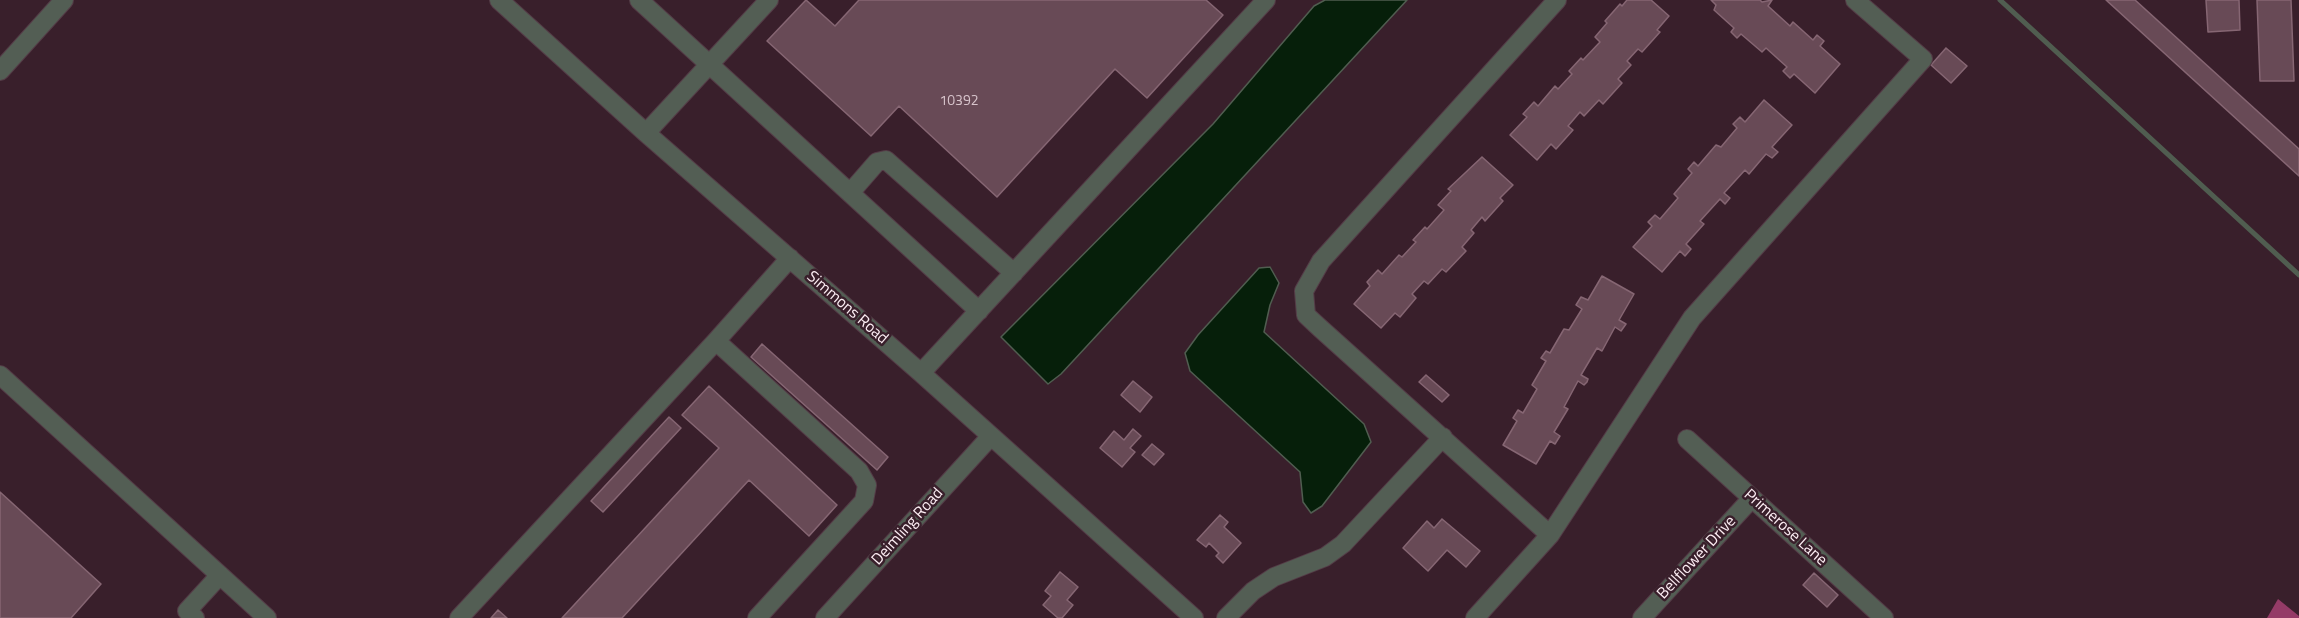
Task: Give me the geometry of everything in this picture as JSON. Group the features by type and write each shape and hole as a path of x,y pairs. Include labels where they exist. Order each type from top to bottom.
{"street":[{"path":"0,71 64,0"},
{"name":"Simmons Road","path":"499,0 1194,618"},
{"path":"639,0 979,311"},
{"path":"646,133 770,0"},
{"path":"921,373 1266,0"},
{"path":"1550,535 1306,315 1304,291 1321,261 1557,0"},
{"path":"1475,618 1550,535 1692,318 1923,59 1855,0"},
{"path":"850,193 877,162 886,160 1014,273"},
{"path":"459,618 790,258"},
{"path":"716,341 859,471 867,485 864,501 757,618"},
{"path":"0,375 267,618"},
{"name":"Deimling Road","path":"825,618 991,436"},
{"path":"1226,618 1253,591 1274,577 1324,557 1343,544 1443,437"},
{"name":"Primerose Lane","path":"1687,439 1884,618"},
{"name":"Bellflower Drive","path":"1642,618 1752,498"},
{"path":"195,618 187,611 220,574"}],"shaded area":[{"path":"1325,0 1407,0 1061,374 1048,384 1001,337 1213,124 1314,6"},
{"path":"1270,267 1279,283 1270,305 1264,332 1364,424 1371,442 1322,506 1311,513 1303,502 1300,472 1190,371 1185,353 1198,335 1259,268"},
{"path":"2278,599 2299,616 2299,618 2267,618"}],"building":[{"path":"806,0 835,26 859,0 1206,0 1223,15 1147,98 1115,69 997,197 899,106 871,136 767,41"},
{"path":"1627,0 1651,0 1669,16 1657,30 1660,32 1642,52 1638,49 1627,61 1631,65 1618,79 1622,83 1603,104 1599,100 1584,116 1580,112 1568,126 1573,130 1556,149 1551,144 1537,160 1510,135 1527,117 1523,114 1534,102 1538,106 1555,86 1558,89 1572,74 1569,71 1600,42 1595,37 1607,23 1605,21 1620,4 1622,6"},
{"path":"1711,0 1760,0 1762,2 1772,0 1768,6 1790,26 1793,22 1813,40 1817,35 1824,41 1820,46 1840,64 1815,93 1794,74 1790,78 1783,71 1787,67 1766,48 1762,52 1741,34 1737,38 1731,32 1734,28 1714,10 1716,5"},
{"path":"2106,0 2135,0 2299,149 2299,176"},
{"path":"2206,0 2239,0 2240,30 2208,32"},
{"path":"2257,0 2291,0 2294,81 2260,81"},
{"path":"1946,48 1967,66 1951,83 1931,65"},
{"path":"1764,100 1792,125 1772,147 1778,152 1772,158 1766,154 1749,174 1745,170 1724,193 1730,198 1725,204 1720,199 1700,221 1704,224 1686,244 1691,249 1685,256 1680,251 1662,272 1633,247 1652,226 1648,222 1655,215 1660,219 1678,198 1674,194 1692,173 1688,169 1694,162 1698,166 1716,145 1721,147 1737,128 1733,124 1740,117 1745,122"},
{"path":"1482,157 1513,185 1500,198 1503,201 1485,221 1482,217 1471,230 1474,233 1462,247 1466,251 1446,272 1442,269 1428,284 1424,281 1412,294 1416,298 1400,317 1395,313 1381,328 1354,304 1370,286 1367,282 1378,270 1382,274 1399,255 1402,257 1416,242 1413,240 1425,227 1427,229 1444,210 1438,205 1451,191 1448,189"},
{"path":"1602,276 1634,294 1619,320 1626,324 1621,331 1615,327 1602,351 1597,348 1581,375 1588,379 1587,382 1584,385 1578,381 1564,407 1568,409 1554,432 1560,436 1555,444 1550,441 1536,464 1503,445 1517,421 1513,418 1518,410 1523,413 1537,389 1532,385 1546,361 1541,358 1546,351 1550,353 1564,329 1569,330 1582,309 1576,305 1581,297 1588,300"},
{"path":"762,344 888,457 877,470 751,357"},
{"path":"1426,375 1449,395 1442,402 1419,382"},
{"path":"1133,381 1152,397 1140,412 1121,395"},
{"path":"709,386 837,505 809,536 749,480 622,618 562,618 719,448 682,415"},
{"path":"669,417 681,428 603,512 591,501"},
{"path":"1133,429 1141,436 1130,448 1135,452 1122,467 1100,448 1114,431 1124,440"},
{"path":"1152,444 1164,454 1154,465 1142,455"},
{"path":"0,492 101,584 71,618 0,618"},
{"path":"1220,515 1228,522 1224,527 1241,543 1223,563 1216,556 1219,553 1209,543 1206,547 1197,540"},
{"path":"1442,519 1480,551 1466,567 1447,550 1428,571 1403,548 1427,521 1434,528"},
{"path":"1060,572 1078,587 1067,600 1073,605 1062,618 1058,618 1043,605 1051,596 1045,591"},
{"path":"1814,573 1838,595 1827,607 1803,585"},
{"path":"498,610 507,618 491,618"}],"waterway":[{"path":"2000,0 2299,275"}]}
